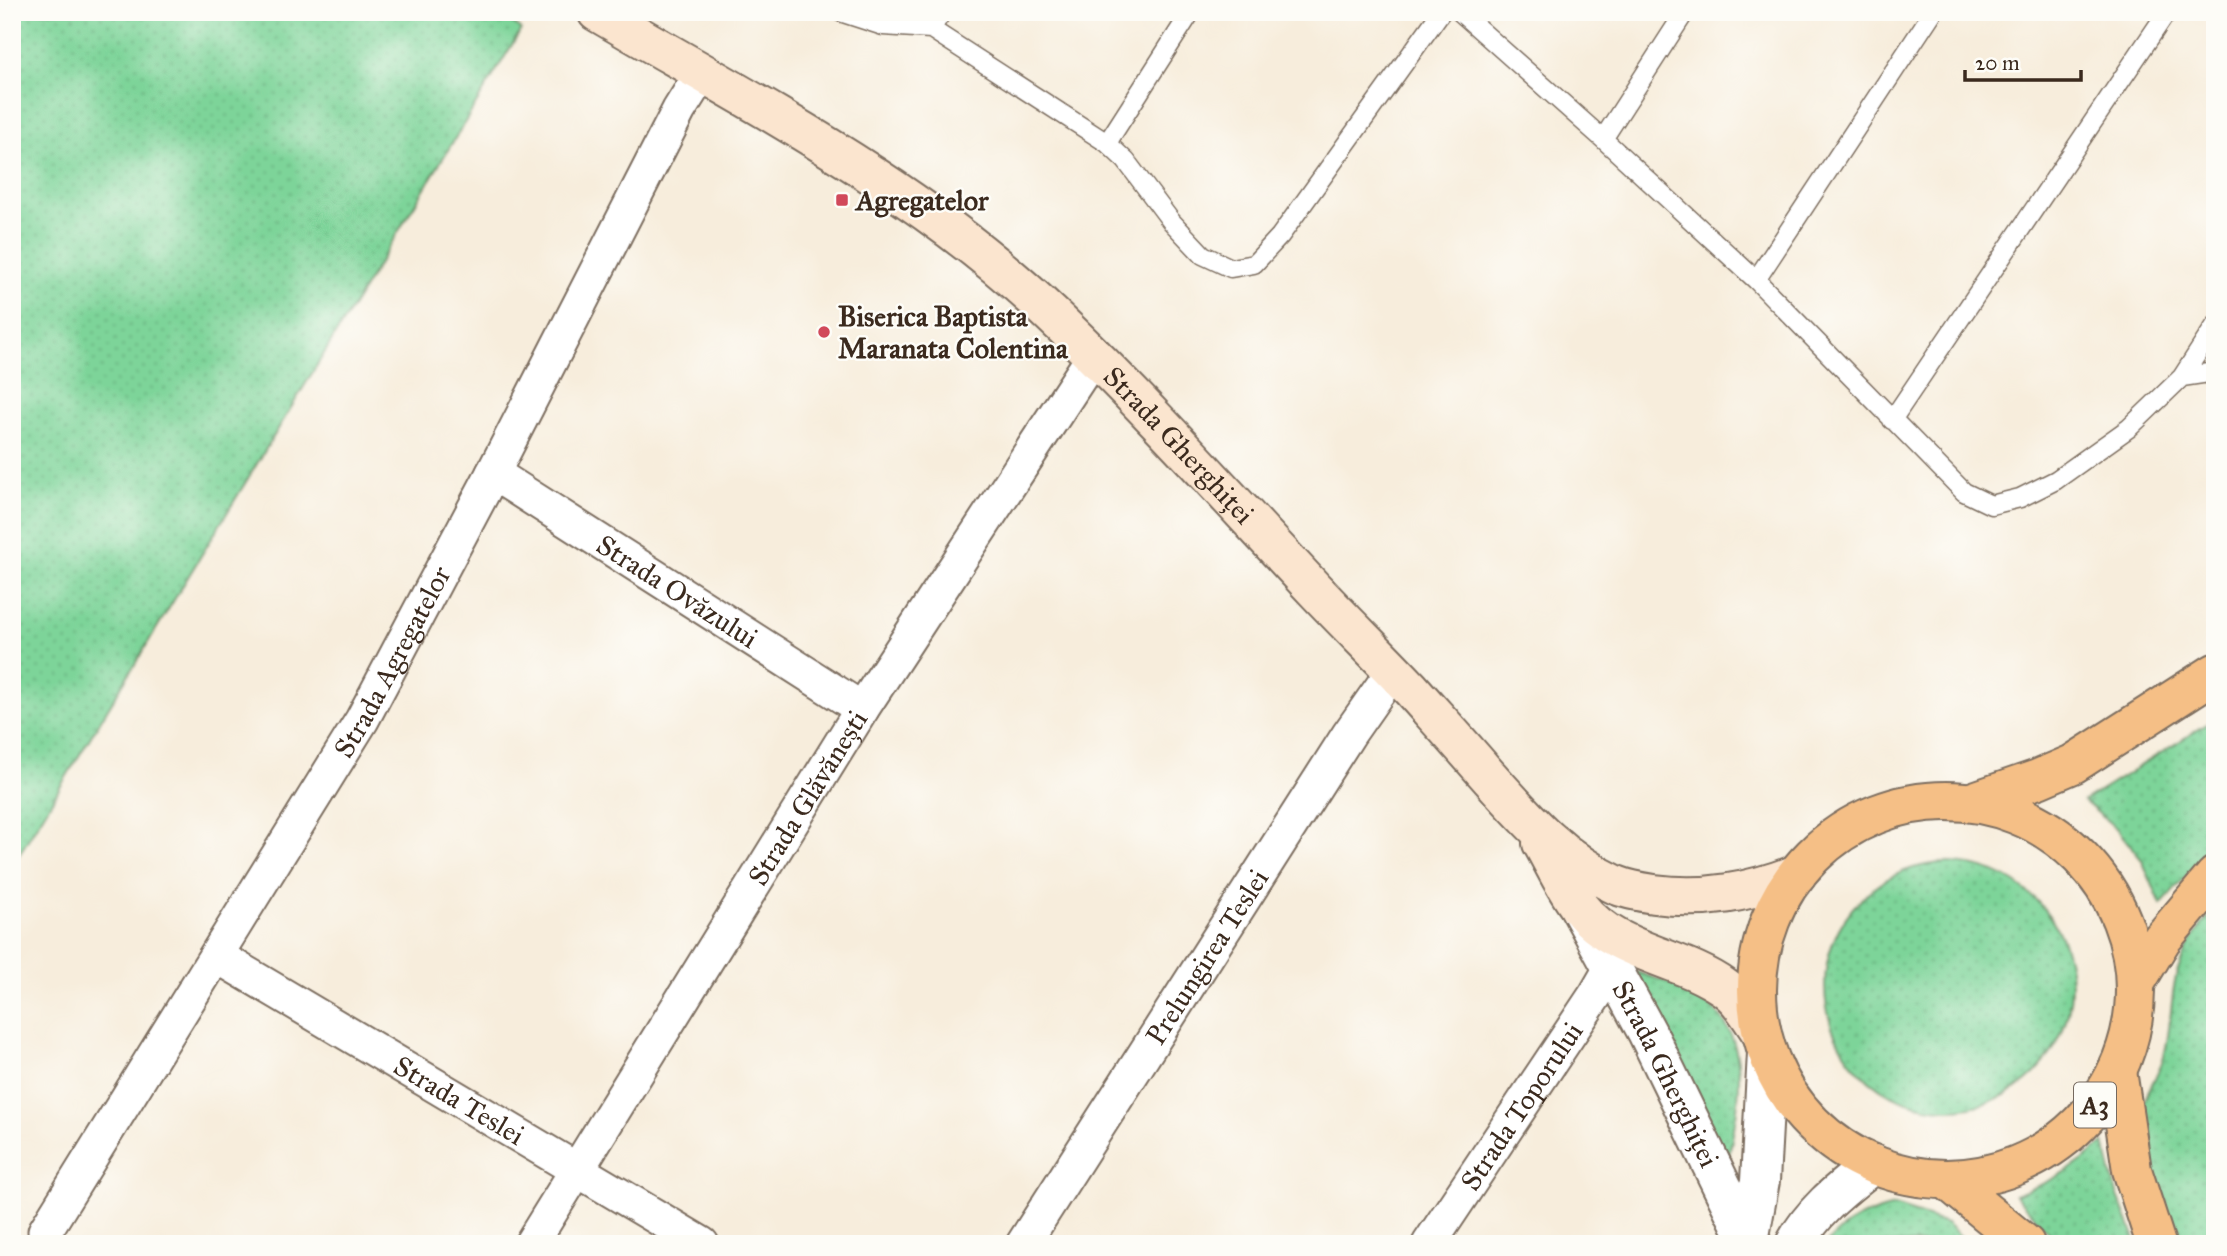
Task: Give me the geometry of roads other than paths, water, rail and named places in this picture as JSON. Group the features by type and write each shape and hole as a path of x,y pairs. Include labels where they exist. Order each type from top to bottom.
{"highway":[{"name":"A3","path":"1971,802 2073,764 2215,673"},
{"name":"A3","path":"1932,801 1971,802 2010,811 2050,831 2085,860 2111,896 2129,939 2136,982 2134,1013 2128,1042 2117,1070 2094,1107 2064,1137 2028,1160 1988,1174 1945,1178 1909,1175 1873,1164 1828,1138 1810,1122 1779,1078 1765,1043 1756,992 1761,950 1774,909 1797,874 1824,845 1856,823 1893,808 1932,801"},
{"name":"A3","path":"2136,982 2162,939 2215,876"},
{"name":"A3","path":"2117,1070 2132,1170 2156,1244"},
{"path":"1945,1178 2025,1244"}],"main road":[{"name":"Strada Gherghiței","path":"597,12 916,204 1001,269 1052,315 1151,414 1393,671 1532,826 1591,871 1619,887 1673,897 1735,894 1797,874"},
{"name":"Strada Gherghiței","path":"1532,826 1580,909 1616,937 1720,985 1743,1007 1765,1043"}],"street":[{"name":"Strada Agregatelor","path":"45,1231 362,720 494,473 680,110 702,73"},
{"name":"Strada Glăvănești","path":"531,1244 862,709 1093,357"},
{"name":"Strada Ovăzului","path":"494,473 862,709"},
{"name":"Prelungirea Teslei","path":"1023,1244 1349,734 1393,671"},
{"name":"Strada Gherghiței","path":"1580,909 1647,1032 1748,1243"},
{"name":"Strada Teslei","path":"217,956 702,1244"},
{"name":"Strada Toporului","path":"1429,1244 1596,995 1611,968"},
{"name":"Strada Gherghiței","path":"1748,1243 1760,1181 1765,1043"},
{"path":"1796,1244 1811,1218 1823,1205 1873,1164"}],"lane":[{"path":"840,12 883,26 931,29 1107,143 1126,161 1171,221 1203,255 1231,268 1254,264 1280,236 1441,12"},
{"path":"931,29 942,12"},
{"path":"1107,143 1191,12"},
{"path":"1460,12 1756,280 1964,492 1991,505 2020,498 2056,481 2129,428 2182,377 2215,326"},
{"path":"1603,139 1685,12"},
{"path":"1756,280 1933,12"},
{"path":"1892,420 2167,12"},
{"path":"2182,377 2215,372"}],"place":[{"name":"Agregatelor","path":"842,200"},
{"name":"Biserica Baptista Maranata Colentina","path":"824,332"}]}
